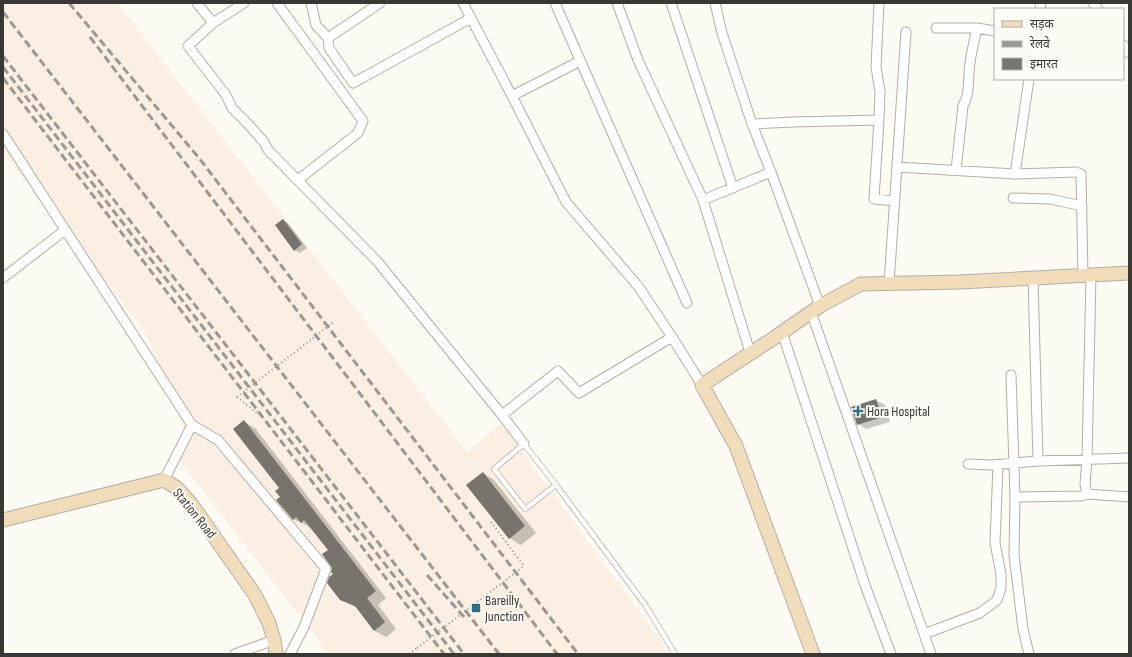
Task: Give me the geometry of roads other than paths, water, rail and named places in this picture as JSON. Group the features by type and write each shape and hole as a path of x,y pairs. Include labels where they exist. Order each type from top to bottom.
{"street":[{"path":"197,3 213,23"},
{"path":"244,3 213,23 188,46 226,96 232,108 258,136 268,150 377,261 524,444"},
{"path":"277,3 363,121 358,133 298,180"},
{"path":"311,3 316,25 328,38 329,48 353,83"},
{"path":"328,38 380,3"},
{"path":"463,3 566,202 638,286 702,385 736,446 813,654"},
{"path":"555,3 687,303"},
{"path":"617,3 638,60 703,200 750,352"},
{"path":"671,3 733,188"},
{"path":"715,3 722,32 752,124 771,172 815,309 931,654"},
{"path":"879,3 876,68 880,92 874,200 895,201"},
{"path":"342,93 353,83 471,18"},
{"path":"936,28 977,28 994,31"},
{"path":"956,170 963,106 969,84 968,75 977,28"},
{"path":"889,284 906,32"},
{"path":"512,96 580,61"},
{"path":"1015,174 1029,80"},
{"path":"752,124 878,120"},
{"path":"3,134 192,425 218,440 326,569 304,626 290,654"},
{"path":"897,167 1015,174 1076,172 1082,174 1082,206 1087,275 1087,459 1085,484 1087,494"},
{"path":"703,200 771,172"},
{"path":"1013,198 1050,199 1082,206"},
{"path":"3,278 65,230"},
{"path":"702,385 815,309 861,284 960,282 1129,273"},
{"path":"1033,278 1038,461"},
{"path":"782,332 866,588 891,654"},
{"path":"502,415 558,371 579,392 672,337"},
{"path":"1012,375 1015,497 1014,555 1023,629 1029,654"},
{"path":"164,480 192,425"},
{"path":"968,464 998,465 1038,461 1129,458"},
{"path":"924,634 980,614 997,600 1001,588 1001,574 995,543 998,465"},
{"name":"Station Road","path":"3,520 164,480 177,488 183,495 221,546 258,601 269,623 276,654"},
{"path":"1015,497 1082,496 1087,494 1129,497"},
{"path":"235,654 274,640"}],"lane":[{"path":"556,485 525,509 494,469 524,444 556,485 646,606 675,654"}],"railway":[{"path":"69,3 199,158 578,654"},
{"path":"3,12 499,654"},
{"path":"90,37 557,654"},
{"path":"3,56 464,654"},
{"path":"3,67 454,654"},
{"path":"3,78 444,654"},
{"path":"427,575 464,617"}],"place":[{"name":"Hora Hospital","path":"858,411"},
{"name":"Bareilly Junction","path":"476,608"}]}
